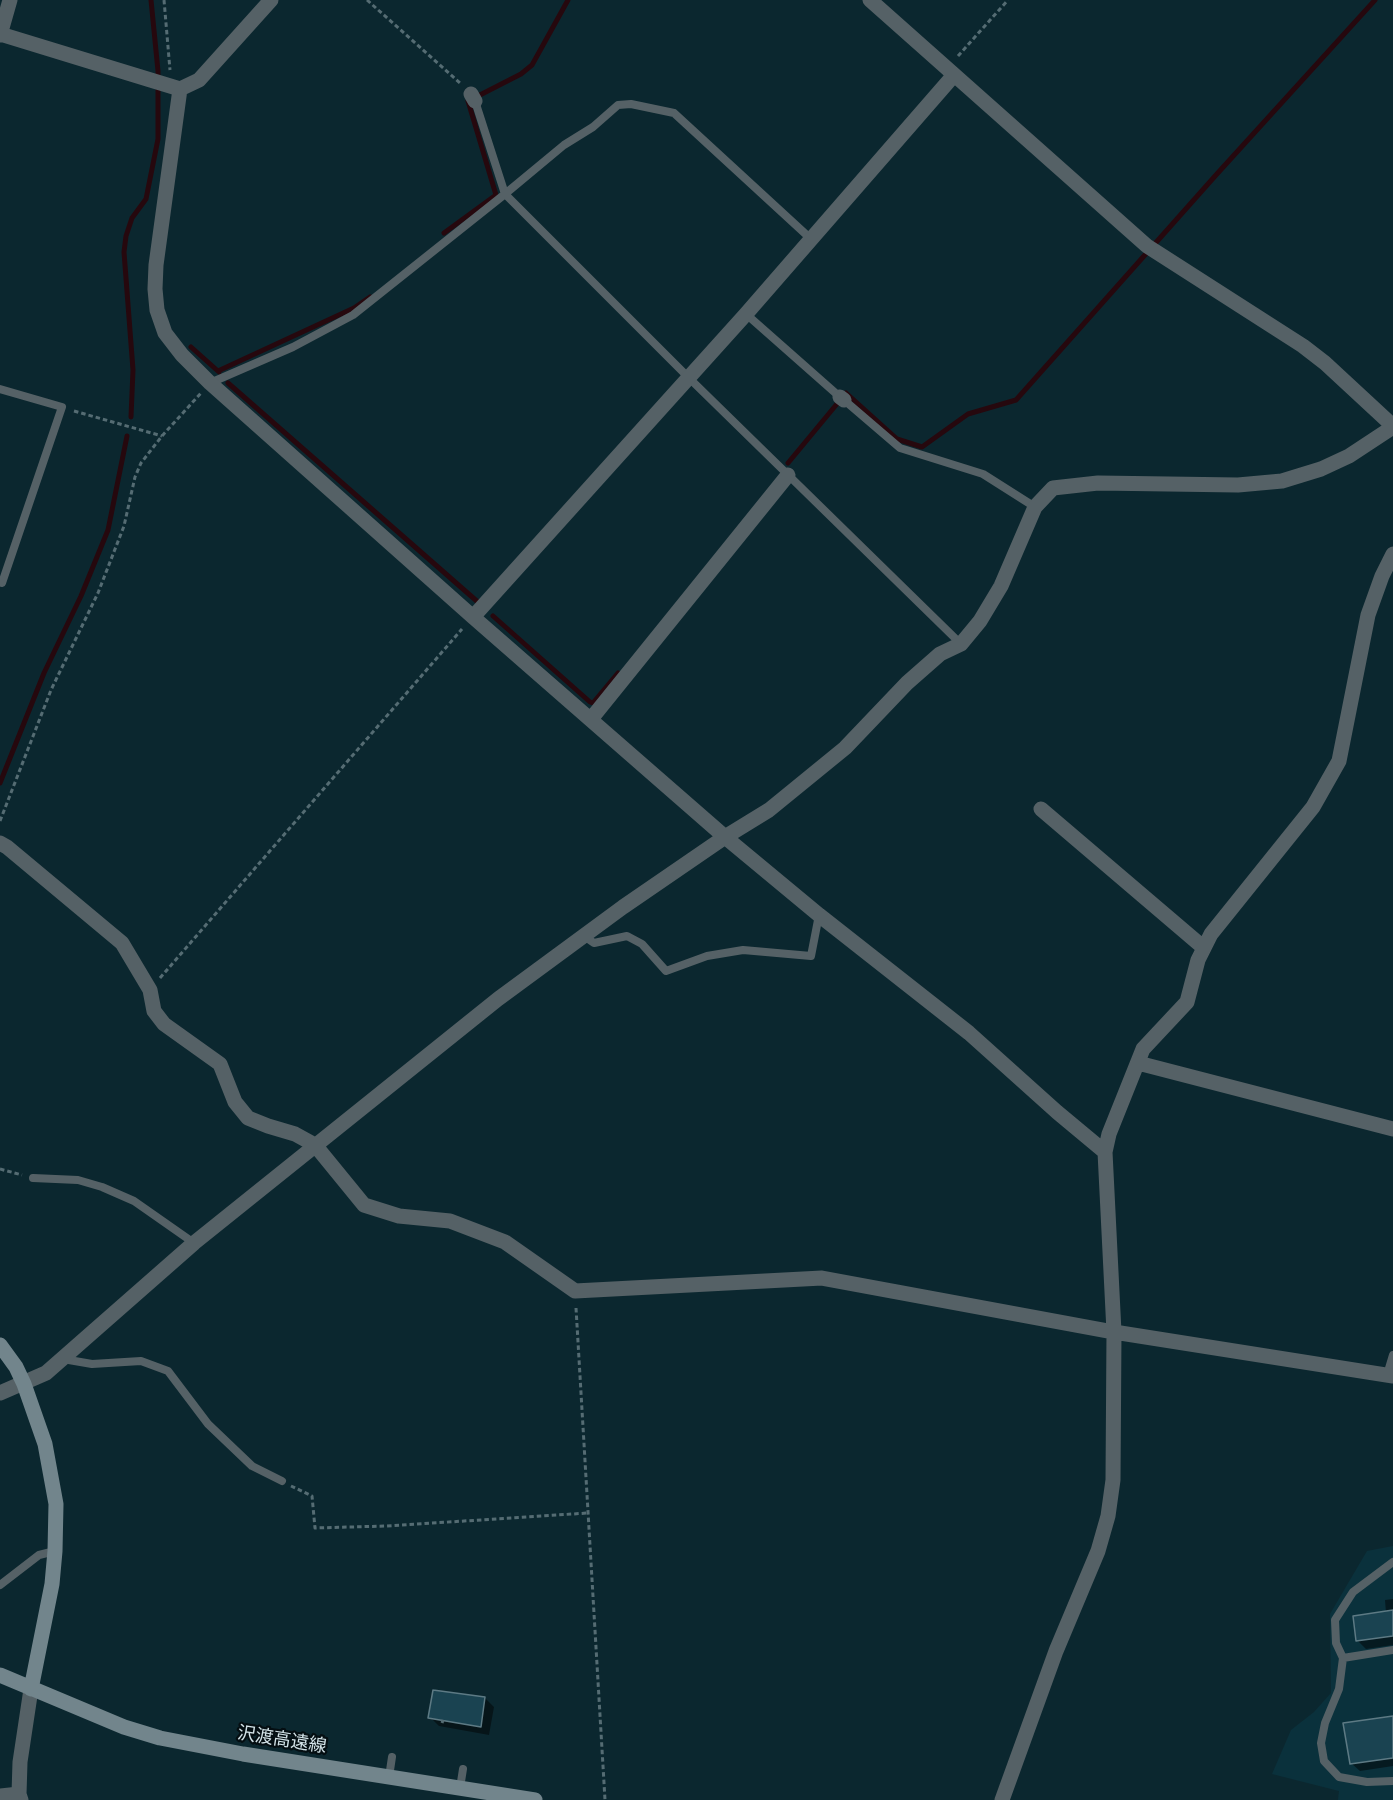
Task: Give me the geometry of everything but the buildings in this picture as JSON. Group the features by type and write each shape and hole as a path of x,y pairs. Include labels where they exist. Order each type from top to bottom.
{"main road":[{"path":"0,1346 16,1367 24,1384 45,1444 56,1504 52,1584 31,1689"},
{"name":"沢渡高遠線","path":"0,1675 124,1727 160,1738 243,1754 534,1800"}],"street":[{"path":"10,0 0,34 168,86 199,80 272,0"},
{"path":"0,1393 46,1373 194,1243 498,999 725,837 769,810 845,748 907,683 940,654 962,644 980,621 1000,586 1035,507 1053,488 1098,483 1238,485 1282,481 1321,469 1349,456 1393,426 1325,363 1303,346 1150,248 870,0"},
{"path":"473,617 746,314 950,72"},
{"path":"168,86 155,289 157,310 165,333 182,355 210,383 473,617 725,837 819,915 969,1033 1105,1152"},
{"path":"591,719 788,475"},
{"path":"1002,1800 1056,1651 1098,1551 1108,1516 1113,1480 1114,1332 1105,1152 1109,1134 1143,1049 1187,1002 1198,960 1211,934 1313,807 1339,761 1368,615 1382,576 1393,554"},
{"path":"1041,809 1204,948"},
{"path":"0,843 122,943 150,990 154,1011 164,1024 220,1064 235,1102 248,1118 295,1134 315,1145 364,1205 399,1216 450,1221 505,1242 575,1291 822,1278 1114,1332 1390,1376"},
{"path":"1138,1063 1393,1129"},
{"path":"0,1796 20,1797 20,1762 31,1689"}],"lane":[{"path":"473,98 506,194 689,378 962,644"},
{"path":"210,383 293,347 353,315 564,145 593,127 618,105 631,105 674,113 811,239"},
{"path":"746,314 900,448 983,474 1035,507"},
{"path":"0,389 62,407 2,583"},
{"path":"584,936 594,943 627,936 642,944 666,971 707,956 743,950 811,956 819,915"},
{"path":"33,1178 78,1180 102,1187 134,1202 194,1243"},
{"path":"1390,1376 1393,1355"},
{"path":"63,1359 92,1364 141,1361 168,1371 208,1424 252,1466 282,1481"},
{"path":"0,1585 39,1555 55,1551"},
{"path":"1393,1562 1353,1592 1335,1620 1336,1643 1343,1658 1339,1689 1325,1723 1321,1743 1324,1761 1339,1777 1367,1782 1393,1781"},
{"path":"1343,1658 1393,1650"},
{"path":"389,1777 392,1757"},
{"path":"460,1788 463,1768"}],"path":[{"path":"164,0 168,86"},
{"path":"367,0 473,98"},
{"path":"950,72 1008,0"},
{"path":"0,821 51,690 98,593 124,526 135,477 141,464 162,435 210,383"},
{"path":"62,407 162,435"},
{"path":"150,990 473,617"},
{"path":"0,1169 33,1178"},
{"path":"575,1291 605,1800"},
{"path":"282,1481 312,1496 315,1528 387,1526 588,1513"}],"shaded area":[{"path":"1393,1546 1393,1800 1338,1800 1339,1791 1272,1774 1291,1730 1314,1712 1331,1693 1330,1614 1367,1551"}],"waterway":[{"path":"131,417 133,370 124,252 132,218 146,199 158,139 158,71 151,0"},
{"path":"476,97 521,74 532,65 568,0"},
{"path":"788,463 846,393 897,439 922,447 968,414 1016,400 1375,0"},
{"path":"444,233 496,195 468,101"},
{"path":"218,371 354,308 370,297"},
{"path":"191,347 219,372"},
{"path":"228,383 479,603"},
{"path":"0,783 44,673 81,596 108,530 127,436"},
{"path":"493,616 590,702 593,703 618,673"}]}
